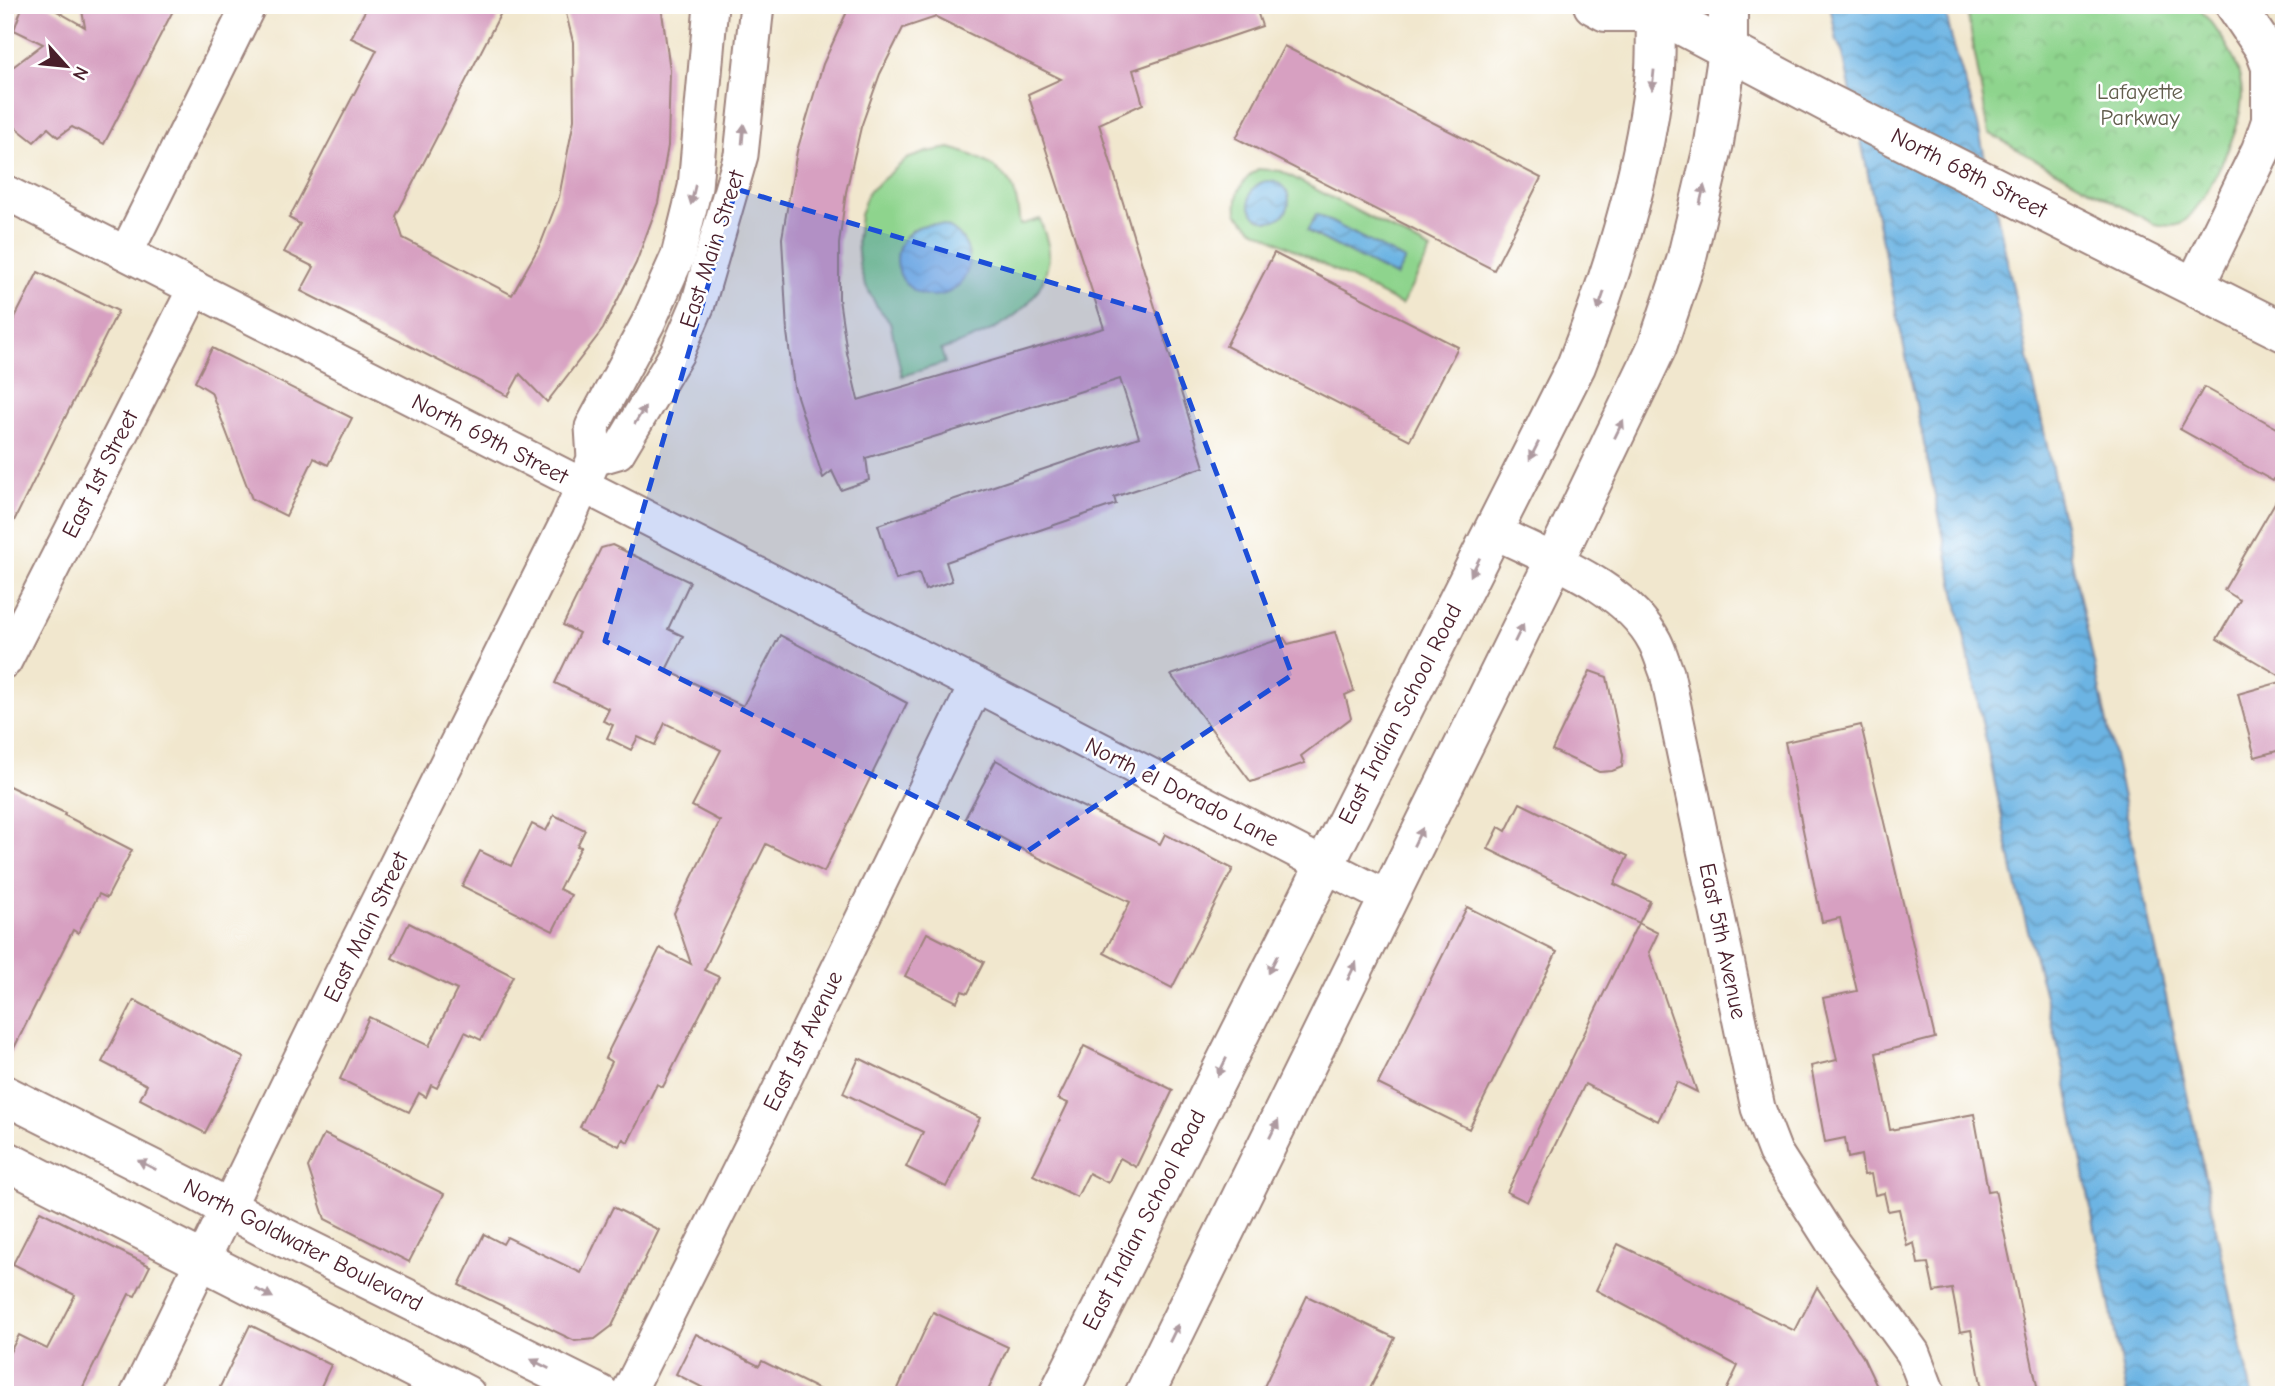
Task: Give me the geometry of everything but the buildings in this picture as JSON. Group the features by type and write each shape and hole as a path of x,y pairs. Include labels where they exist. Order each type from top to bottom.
{"main road":[{"name":"North 68th Street","path":"1593,5 1606,12 1654,8 1728,51 1828,103 2284,332"},
{"path":"1144,1395 1652,358 1679,286 1714,143 1728,51 1728,5"},
{"path":"2195,286 2261,150 2270,121 2271,67 2264,48 2235,5"},
{"name":"East Indian School Road","path":"1058,1395 1576,366 1609,278 1636,185 1654,79 1654,8"},
{"name":"North Goldwater Boulevard","path":"5,1095 601,1395"},
{"path":"5,1160 466,1395"}],"street":[{"path":"126,253 249,5"},
{"name":"East Main Street","path":"137,1395 589,473 592,427 648,323 681,244 695,187 711,5"},
{"name":"East Main Street","path":"589,473 618,452 677,353 698,304 741,155 757,5"},
{"name":"North 69th Street","path":"5,192 195,288 589,473 976,685"},
{"name":"East 1st Street","path":"5,661 195,288"},
{"name":"East 5th Avenue","path":"1493,531 1608,590 1628,608 1655,641 1667,673 1758,1108 1775,1153 1833,1243 1913,1353 1928,1395"},
{"name":"North el Dorado Lane","path":"976,685 1388,898"},
{"name":"East 1st Avenue","path":"627,1395 976,685"}],"highlighted area":[{"path":"736,189 1157,314 1292,675 1026,852 605,641"}],"green space":[{"name":"Lafayette Parkway","path":"1966,5 2197,5 2234,58 2242,98 2236,127 2224,158 2207,191 2189,217 2177,225 2154,224 1989,133"},
{"path":"950,148 984,161 1007,179 1016,195 1020,225 1040,219 1049,251 1045,276 1037,292 1011,318 977,337 941,350 945,363 902,376 890,322 876,305 864,282 859,264 857,240 860,215 868,192 907,159"},
{"path":"1258,169 1281,171 1431,250 1402,305 1252,228 1237,213 1237,199 1243,183"}],"water":[{"path":"1830,5 1944,5 1977,121 2252,1395 2127,1395 2064,1070 2015,880 1843,54 1837,41"},
{"path":"1269,181 1283,187 1289,201 1283,215 1269,221 1255,215 1249,201 1255,187"},
{"path":"1316,214 1405,260 1396,277 1307,231"},
{"path":"933,224 953,230 963,240 969,260 963,280 953,290 933,296 913,290 903,280 897,260 903,240 913,230"}]}
